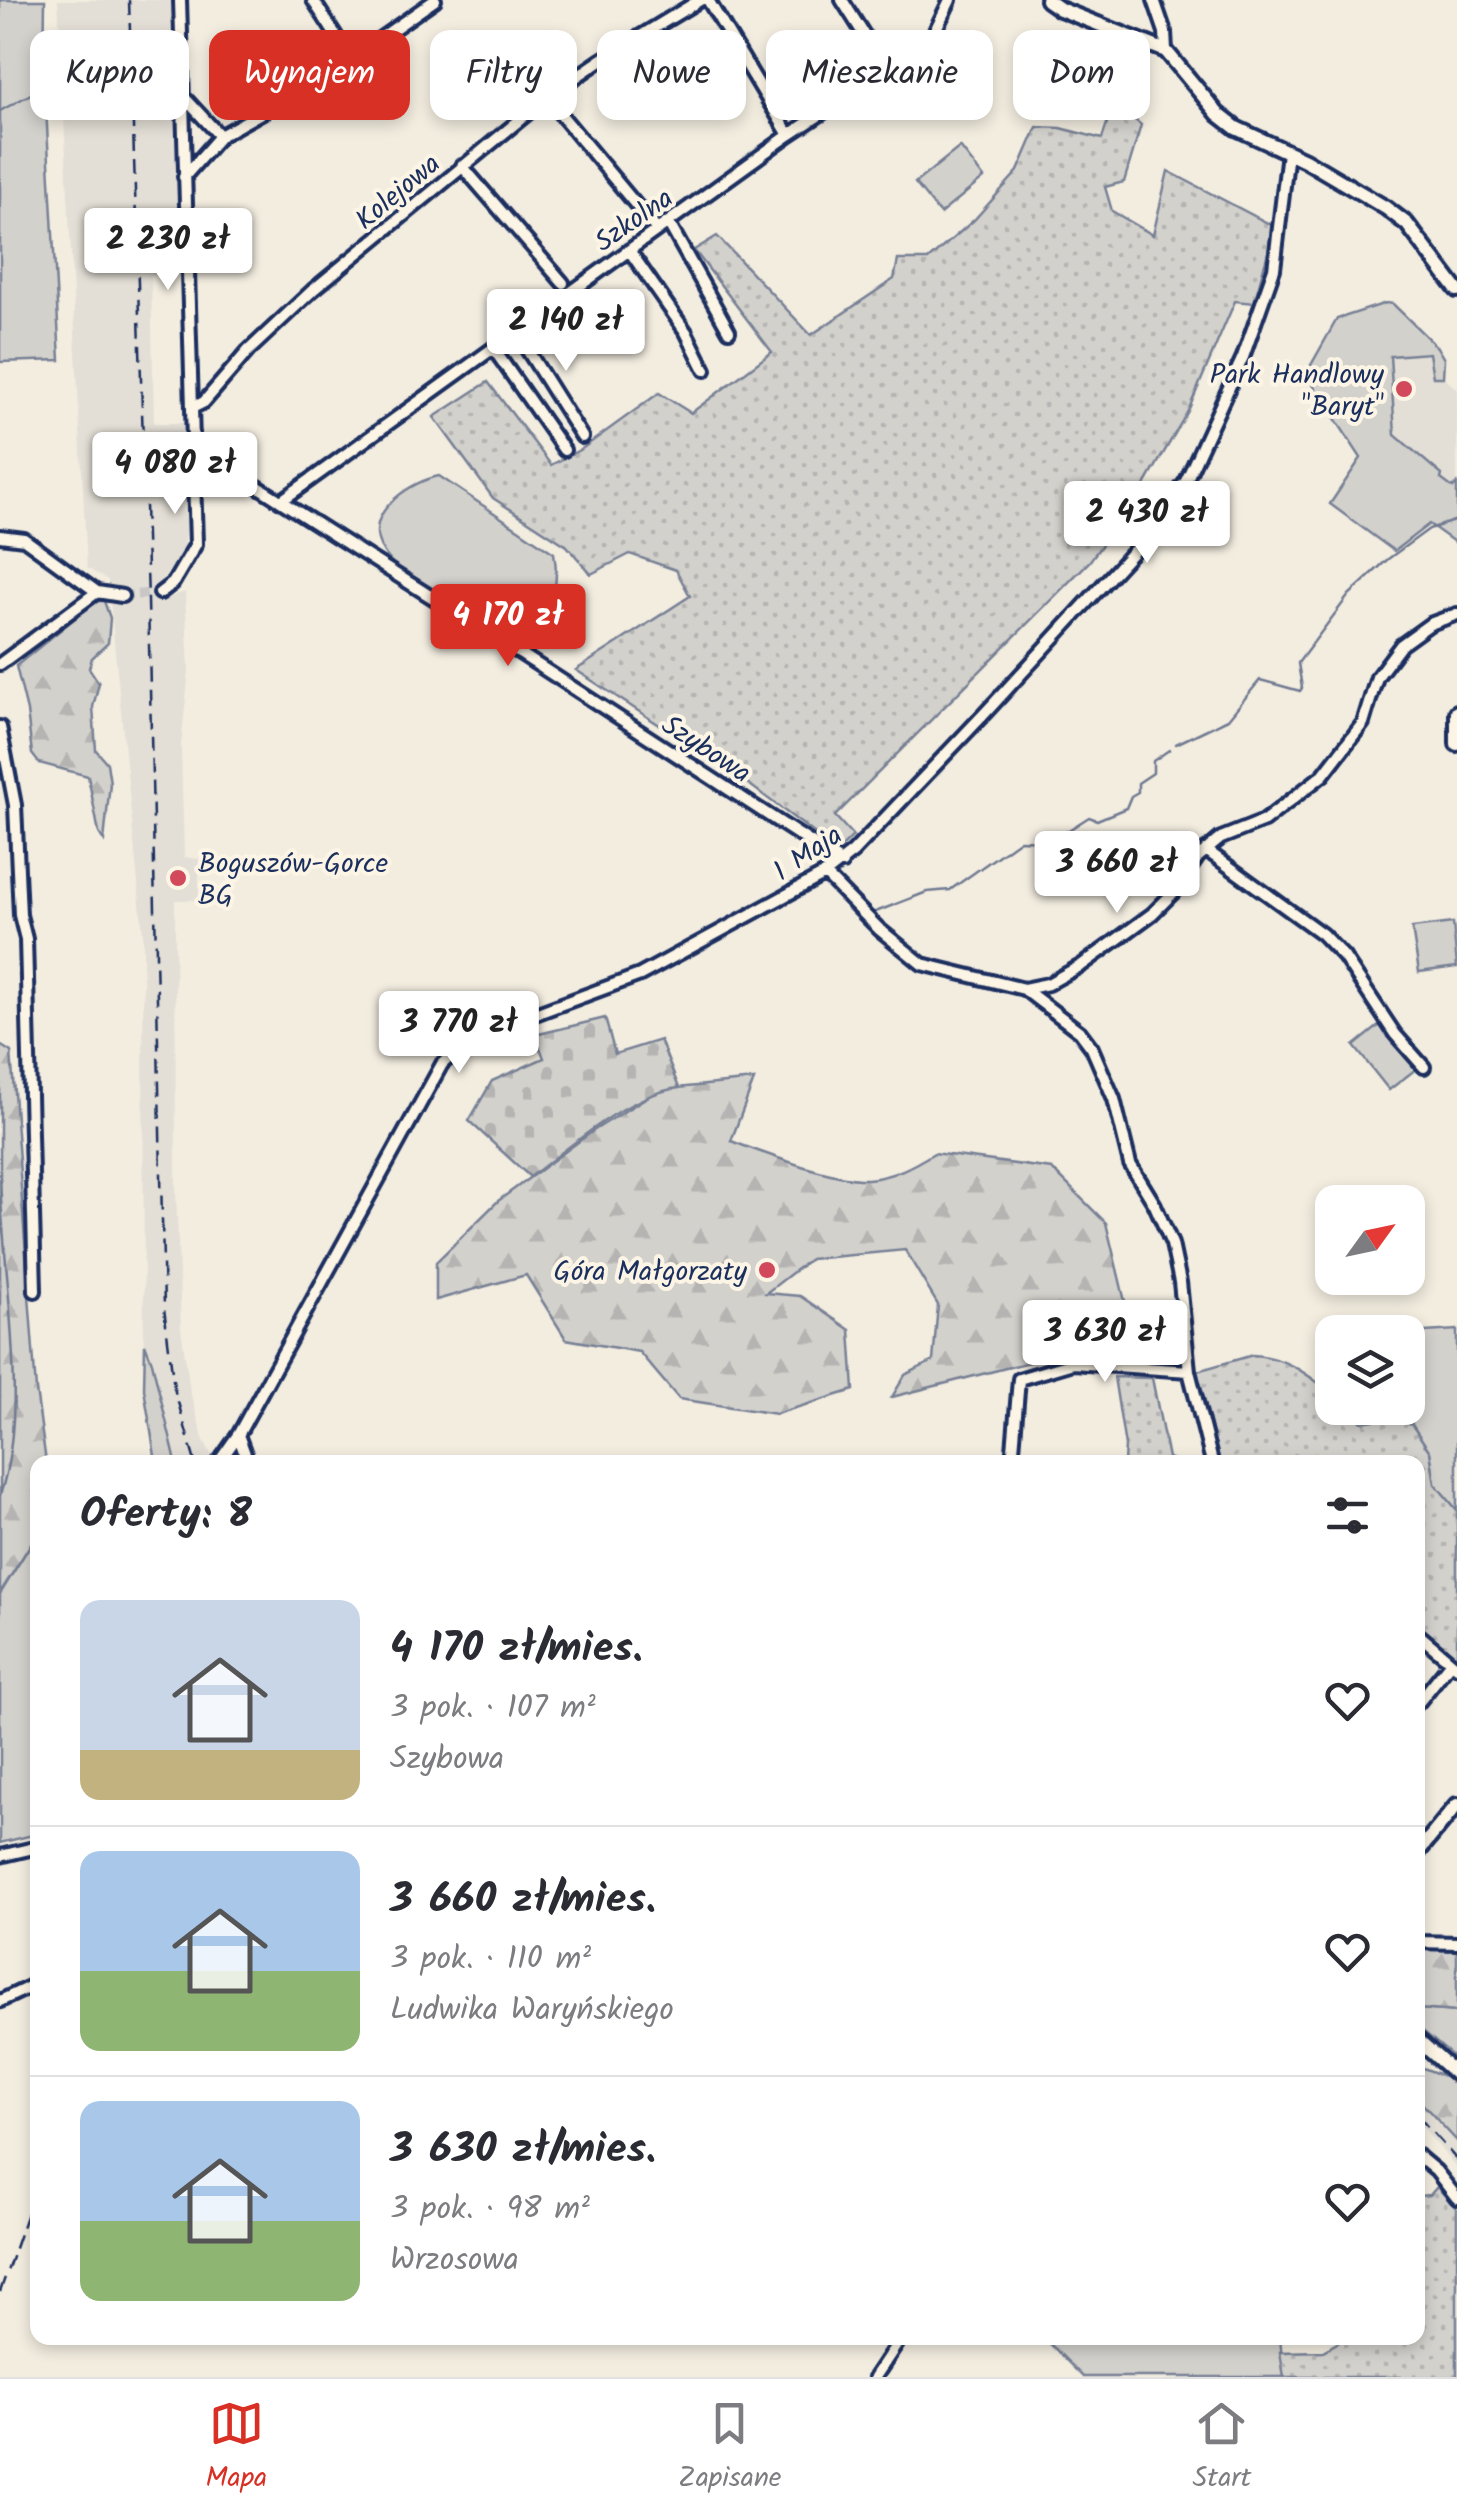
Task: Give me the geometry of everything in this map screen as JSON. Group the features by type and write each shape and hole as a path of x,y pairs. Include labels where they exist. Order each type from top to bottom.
{"main road":[{"path":"1046,0 1166,51 1218,114 1236,128 1288,152 1386,208 1406,224 1457,290"},
{"path":"1457,712 1457,744"},
{"path":"1425,1840 1457,1805"},
{"path":"1425,2046 1457,2075"}],"street":[{"path":"180,0 181,30"},
{"path":"313,0 332,30"},
{"path":"393,30 435,0"},
{"name":"Kolejowa","path":"577,76 700,0"},
{"path":"708,0 789,135"},
{"path":"842,0 861,30"},
{"name":"Szkolna","path":"935,30 950,0"},
{"path":"1154,0 1166,32 1166,51"},
{"path":"189,103 220,136"},
{"path":"160,593 173,583 196,544 183,120"},
{"path":"184,177 220,136 248,120"},
{"name":"Kolejowa","path":"192,408 204,402 248,352 312,290 520,120"},
{"path":"565,120 657,230"},
{"name":"Szkolna","path":"281,501 812,120"},
{"name":"1 Maja","path":"226,1455 451,1053 500,1027 640,975 842,862 1142,542 1186,482 1244,357 1274,269 1288,152"},
{"path":"462,166 562,283"},
{"path":"668,222 729,332"},
{"path":"629,250 686,332 705,370"},
{"path":"516,332 582,437"},
{"path":"494,348 564,450"},
{"name":"Szybowa","path":"194,446 842,862"},
{"path":"0,536 24,539 96,592 122,596"},
{"path":"0,664 96,592"},
{"path":"1024,989 1048,984 1082,965 1152,914 1206,850 1221,838 1264,821 1323,775 1363,724 1377,677 1394,652 1430,624 1457,614"},
{"path":"0,727 15,806 20,915 26,939 34,1291"},
{"path":"1206,850 1322,934 1344,956 1395,1034 1424,1067"},
{"path":"825,874 879,929 922,964 1024,989 1080,1032 1092,1048 1114,1099 1130,1164 1155,1204 1172,1244 1189,1371 1210,1455"},
{"path":"1044,1004 1042,992 1048,984"},
{"path":"1013,1455 1019,1380 1073,1363 1189,1371"},
{"path":"238,1435 245,1455"},
{"path":"1425,1640 1454,1664 1425,1695"},
{"path":"0,1856 30,1849"},
{"path":"1425,1942 1457,1944"},
{"path":"0,2001 30,1987"},
{"path":"1425,2162 1457,2198"},
{"path":"875,2377 896,2345"}],"shaded area":[{"path":"58,0 171,0 172,30 60,30"},
{"path":"64,120 175,120 179,274 151,275 154,423 183,423 184,553 159,583 161,600 185,592 189,670 181,746 184,857 199,859 199,900 175,900 176,1186 181,1328 190,1391 212,1455 155,1455 144,1389 143,934 108,580 87,568"},
{"path":"1437,347 1444,359 1443,377 1457,389 1454,492 1391,438 1384,351"},
{"path":"1425,2107 1457,2141 1457,2168 1425,2130"}],"green space":[{"path":"0,0 45,0 45,30 30,30 30,120 47,120 60,360 0,362"},
{"path":"1108,120 1135,120 1141,125 1124,182 1105,187 1112,211 1153,235 1168,171 1275,227 1254,303 1235,301 1188,411 1141,492 1089,562 835,816 853,836 838,851 746,782 576,670 690,596 676,570 630,554 591,574 567,546 493,498 434,417 488,382 551,465 583,448 659,393 691,413 772,352 694,250 717,236 811,335 894,279 898,260 928,260 974,220 1018,171 1037,127 1061,128 1102,139"},
{"path":"960,147 984,178 940,214 915,183"},
{"path":"1393,304 1437,347 1444,359 1443,377 1433,377 1429,353 1390,356 1395,435 1442,475 1441,479 1453,488 1457,484 1457,544 1429,524 1394,551 1330,504 1361,458 1306,374 1337,319"},
{"path":"439,476 554,553 556,578 552,597 522,631 501,631 396,567 381,548 377,528 387,507 406,490"},
{"path":"96,601 104,601 110,618 108,643 92,658 89,668 99,683 93,707 96,750 107,763 110,783 104,841 88,776 39,763 32,754 16,666"},
{"path":"1453,923 1457,967 1419,972 1412,928"},
{"path":"605,1018 615,1054 660,1040 679,1088 621,1110 530,1177 469,1121 492,1081 544,1058 535,1035"},
{"path":"1380,1025 1416,1069 1389,1090 1354,1046"},
{"path":"0,1045 11,1052 36,1390 45,1455 30,1455 30,1545 0,1593"},
{"path":"754,1080 731,1141 799,1165 838,1176 868,1179 902,1170 934,1153 1052,1169 1106,1223 1127,1310 1065,1353 892,1397 905,1375 933,1361 938,1305 905,1250 810,1259 766,1293 800,1296 850,1330 854,1390 776,1414 679,1399 639,1352 566,1339 526,1275 436,1300 436,1262 498,1201 593,1131 658,1090"},
{"path":"1457,1330 1457,1510 1435,1484 1430,1452 1412,1425 1425,1425 1425,1332"},
{"path":"145,1344 174,1455 155,1455 144,1389"},
{"path":"1253,1355 1286,1363 1315,1380 1315,1425 1412,1425 1430,1452 1435,1484 1457,1510 1457,1661 1425,1635 1425,1455 1218,1455 1197,1371"},
{"path":"1114,1377 1152,1378 1167,1455 1124,1455"},
{"path":"30,1545 30,1836 0,1843 0,1594"},
{"path":"1457,1949 1457,2012 1425,2010 1425,1950"},
{"path":"1425,2010 1457,2012 1457,2060 1425,2033"},
{"path":"1425,2069 1447,2077 1457,2086 1457,2141 1425,2107"},
{"path":"1437,2187 1457,2209 1457,2377 1284,2377 1280,2352 1323,2351 1334,2345 1425,2345 1425,2195"},
{"path":"1051,2345 1281,2345 1284,2377 1083,2377"}],"waterway":[{"path":"0,111 30,94"},
{"path":"1176,744 1228,719 1260,680 1300,691 1298,663 1349,595 1429,529 1457,520"},
{"path":"1064,833 1089,817 1097,820 1126,808 1131,796 1138,792 1138,783 1153,773 1153,761 1169,750"},
{"path":"873,913 927,892 950,890 1020,840 1048,841 1056,837"},
{"path":"0,1175 14,1380 9,1460 0,1495"}],"tunnel":[{"path":"122,596 160,593"}],"railway":[{"path":"129,0 164,1308 174,1388 193,1455"},
{"path":"1425,2124 1457,2160"},
{"path":"0,2292 30,2204"}],"place":[{"name":"Park Handlowy \"Baryt\"","path":"1404,389"},
{"name":"Boguszów-Gorce BG","path":"178,878"},
{"name":"Góra Małgorzaty","path":"767,1270"}]}
